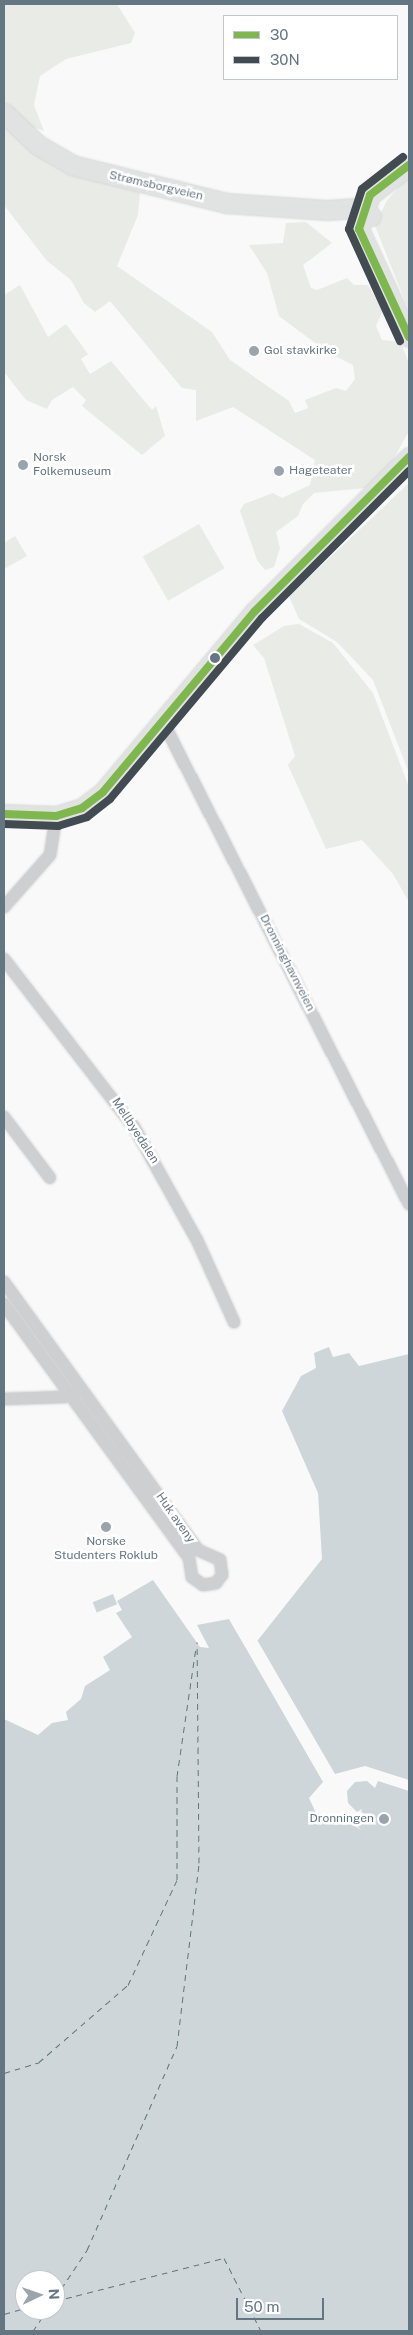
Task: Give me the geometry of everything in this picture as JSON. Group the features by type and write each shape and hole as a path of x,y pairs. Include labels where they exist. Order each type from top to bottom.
{"street":[{"name":"Strømsborgveien","path":"4,113 38,145 72,165 227,203 364,214"},
{"path":"402,170 364,214 374,262 409,337"},
{"path":"4,814 56,816 82,808 103,792 264,601 409,457"},
{"name":"Dronninghavnveien","path":"163,722 409,1204"},
{"path":"4,907 50,855 56,816"},
{"name":"Mellbyedalen","path":"4,959 130,1119 175,1197 234,1322"},
{"path":"4,1118 50,1178"},
{"name":"Huk aveny","path":"4,1282 32,1331 130,1466 198,1550 220,1560 222,1575 216,1583 203,1585 192,1577 189,1558 130,1466"},
{"name":"Huk aveny","path":"4,1304 32,1331"},
{"path":"4,1399 75,1391"}],"shaded area":[{"path":"4,4 117,4 135,33 131,43 66,59 40,76 34,105 44,131 21,123 4,103"},
{"path":"4,122 90,177 140,192 138,215 117,266 212,332 230,360 289,401 295,413 308,408 305,400 336,388 346,391 355,379 353,365 327,352 279,316 267,273 249,245 283,243 286,223 306,222 332,243 303,265 311,288 317,290 347,278 354,285 368,285 383,310 376,326 382,340 401,342 409,364 409,431 392,462 366,488 314,493 303,504 298,516 276,532 280,548 274,567 265,570 257,560 240,511 244,504 273,493 282,498 310,485 315,460 233,407 196,421 196,390 182,388 110,301 95,312 84,303 71,280 47,261 4,205"},
{"path":"409,174 409,311 375,226 386,202"},
{"path":"20,285 48,337 66,324 88,354 81,359 90,374 111,361 152,410 156,406 165,436 142,455 82,406 86,400 73,387 52,400 47,409 26,400 4,372 4,295"},
{"path":"409,483 409,773 373,680 337,642 299,619 289,596"},
{"path":"199,524 224,568 168,601 143,556"},
{"path":"15,536 27,556 4,569 4,543"},
{"path":"299,624 333,643 373,693 409,787 409,902 393,874 362,840 326,849 288,765 295,756 264,658 253,645 284,626"},
{"path":"329,1347 333,1357 349,1353 359,1366 409,1354 409,2331 4,2331 4,1719 38,1735 52,1723 68,1720 66,1712 81,1699 85,1686 110,1670 103,1657 132,1637 116,1613 122,1610 117,1601 153,1580 200,1647 209,1648 197,1625 229,1619 246,1648 258,1640 322,1559 318,1493 282,1411 301,1376 316,1368 314,1353"},
{"path":"113,1594 117,1604 97,1612 93,1602"}],"pier":[{"name":"Dronningen","path":"228,1617 247,1645 256,1638 335,1774 365,1766 409,1780 409,1791 378,1781 375,1788 367,1781 355,1782 347,1791 348,1803 357,1812 362,1809 357,1826 361,1830 339,1816 316,1813 309,1798 323,1782"}],"ferry route":[{"path":"65,2283 87,2250 177,2046 199,1863 197,1642"},
{"path":"4,2073 39,2062 128,1985 177,1880 177,1776 196,1648"},
{"path":"65,2298 224,2258 261,2331"},
{"path":"4,2314 15,2311"},
{"path":"33,2331 40,2320"}],"transit line":[{"name":"30N","path":"400,341 349,229 362,189 403,157"},
{"name":"30","path":"409,165 370,195 359,229 409,337"},
{"name":"30","path":"4,814 56,816 82,808 103,792 255,611 409,457"},
{"name":"30N","path":"4,824 58,826 87,817 110,799 262,618 409,471"}],"place":[{"name":"Gol stavkirke","path":"254,351"},
{"name":"Norsk Folkemuseum","path":"23,465"},
{"name":"Hageteater","path":"279,471"},
{"name":"Norske Studenters Roklub","path":"106,1527"},
{"name":"Dronningen","path":"384,1819"}]}
